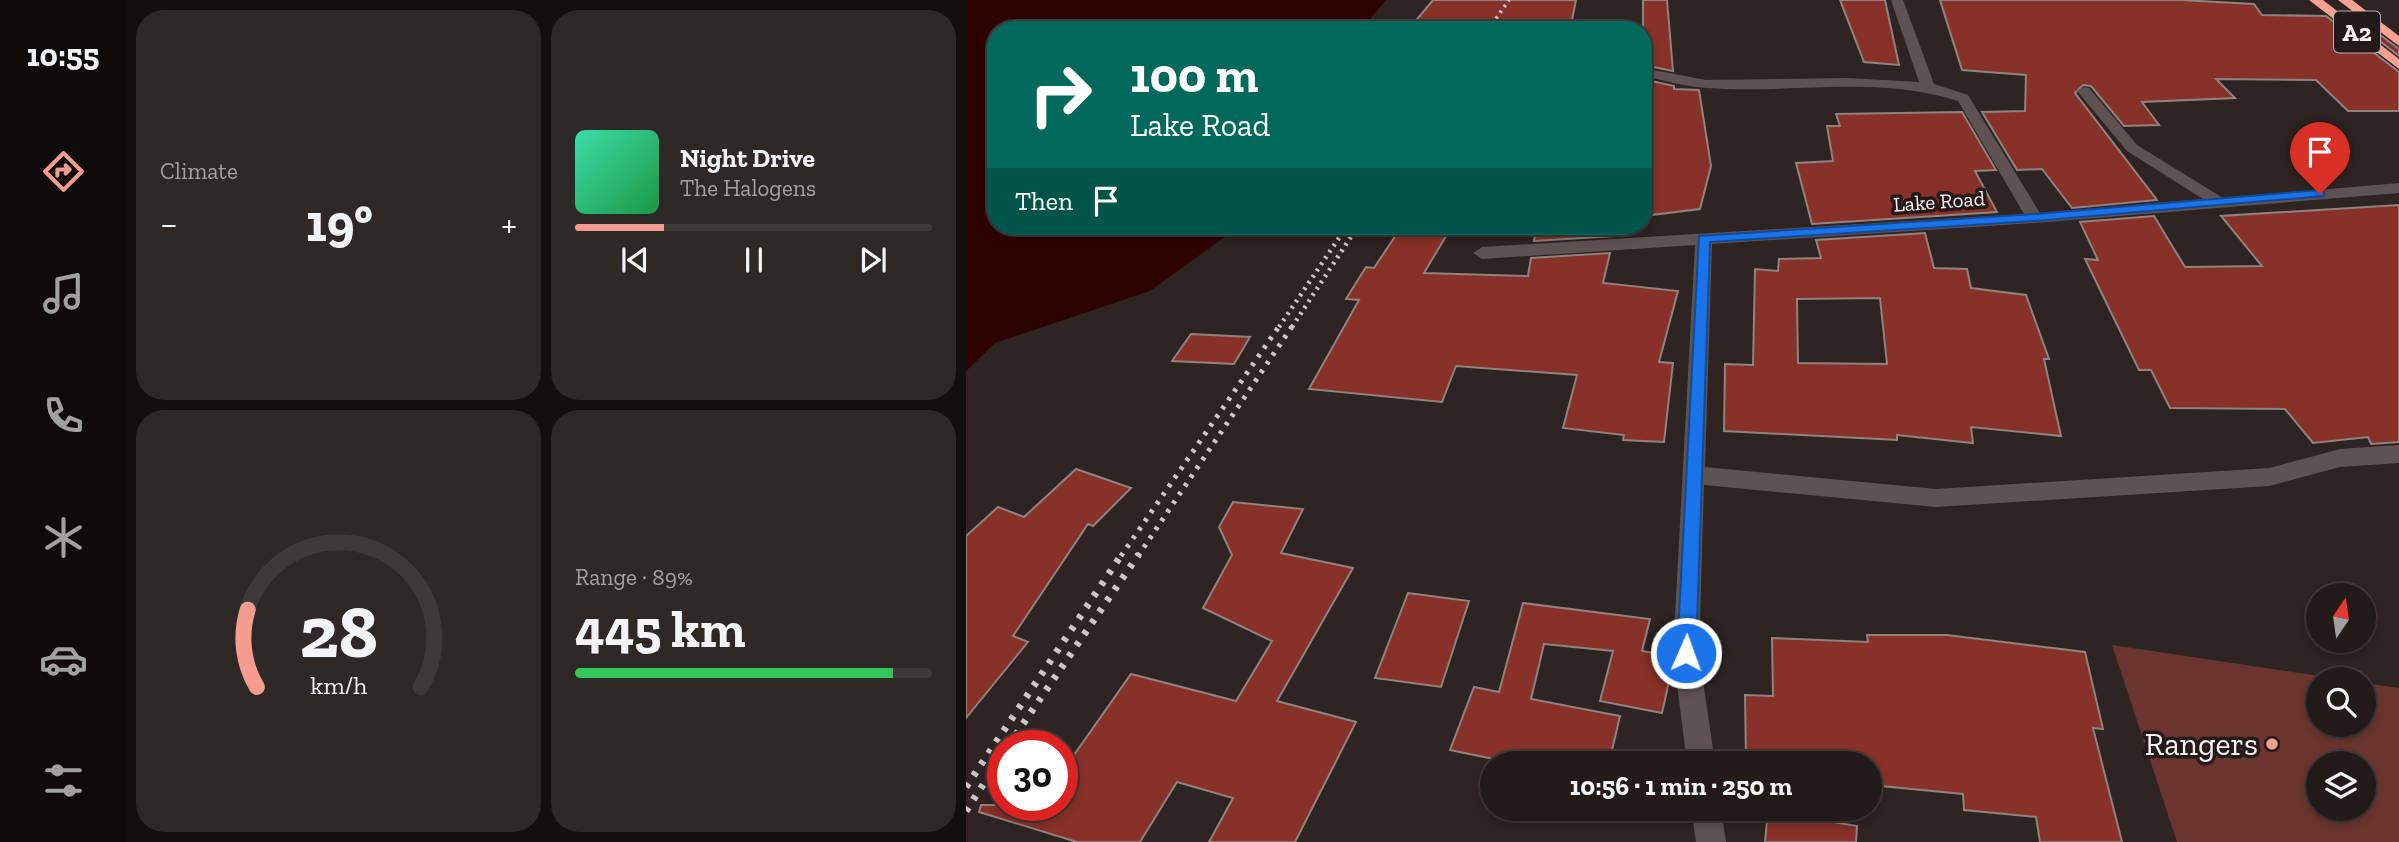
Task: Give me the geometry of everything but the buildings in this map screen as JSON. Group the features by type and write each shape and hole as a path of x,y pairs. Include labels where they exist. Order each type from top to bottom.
{"highway":[{"name":"A2","path":"2316,0 2399,65"},
{"name":"A2","path":"2344,0 2399,42"}],"street":[{"path":"1897,0 1928,87"},
{"path":"2306,0 2316,0"},
{"path":"1652,74 1706,84 1847,82 1928,87 1962,99 2035,218"},
{"path":"2084,91 2132,148 2217,201"},
{"name":"Lake Road","path":"1482,253 2035,218 2399,188"},
{"path":"1699,751 1686,653 1704,239"},
{"path":"1693,475 1936,498 2269,477 2340,458 2399,454"},
{"path":"1708,821 1711,842"}],"shaded area":[{"path":"966,0 1386,0 1368,21 987,21 987,235 1228,235 1150,291 995,343 966,371"},
{"name":"Rangers","path":"2112,645 2306,674 2306,737 2376,737 2376,685 2399,688 2399,842 2177,842"}],"railway":[{"path":"1494,21 1509,0"},
{"path":"1279,327 1341,235"},
{"path":"1292,327 1352,235"},
{"path":"1121,556 1280,325"},
{"path":"1138,556 1293,325"},
{"path":"966,787 1122,554"},
{"path":"1019,730 1139,554"},
{"path":"966,811 987,779"}],"place":[{"name":"Rangers","path":"2272,744"}],"route":[{"path":"1686,653 1704,239 2035,218 2320,194"}]}
